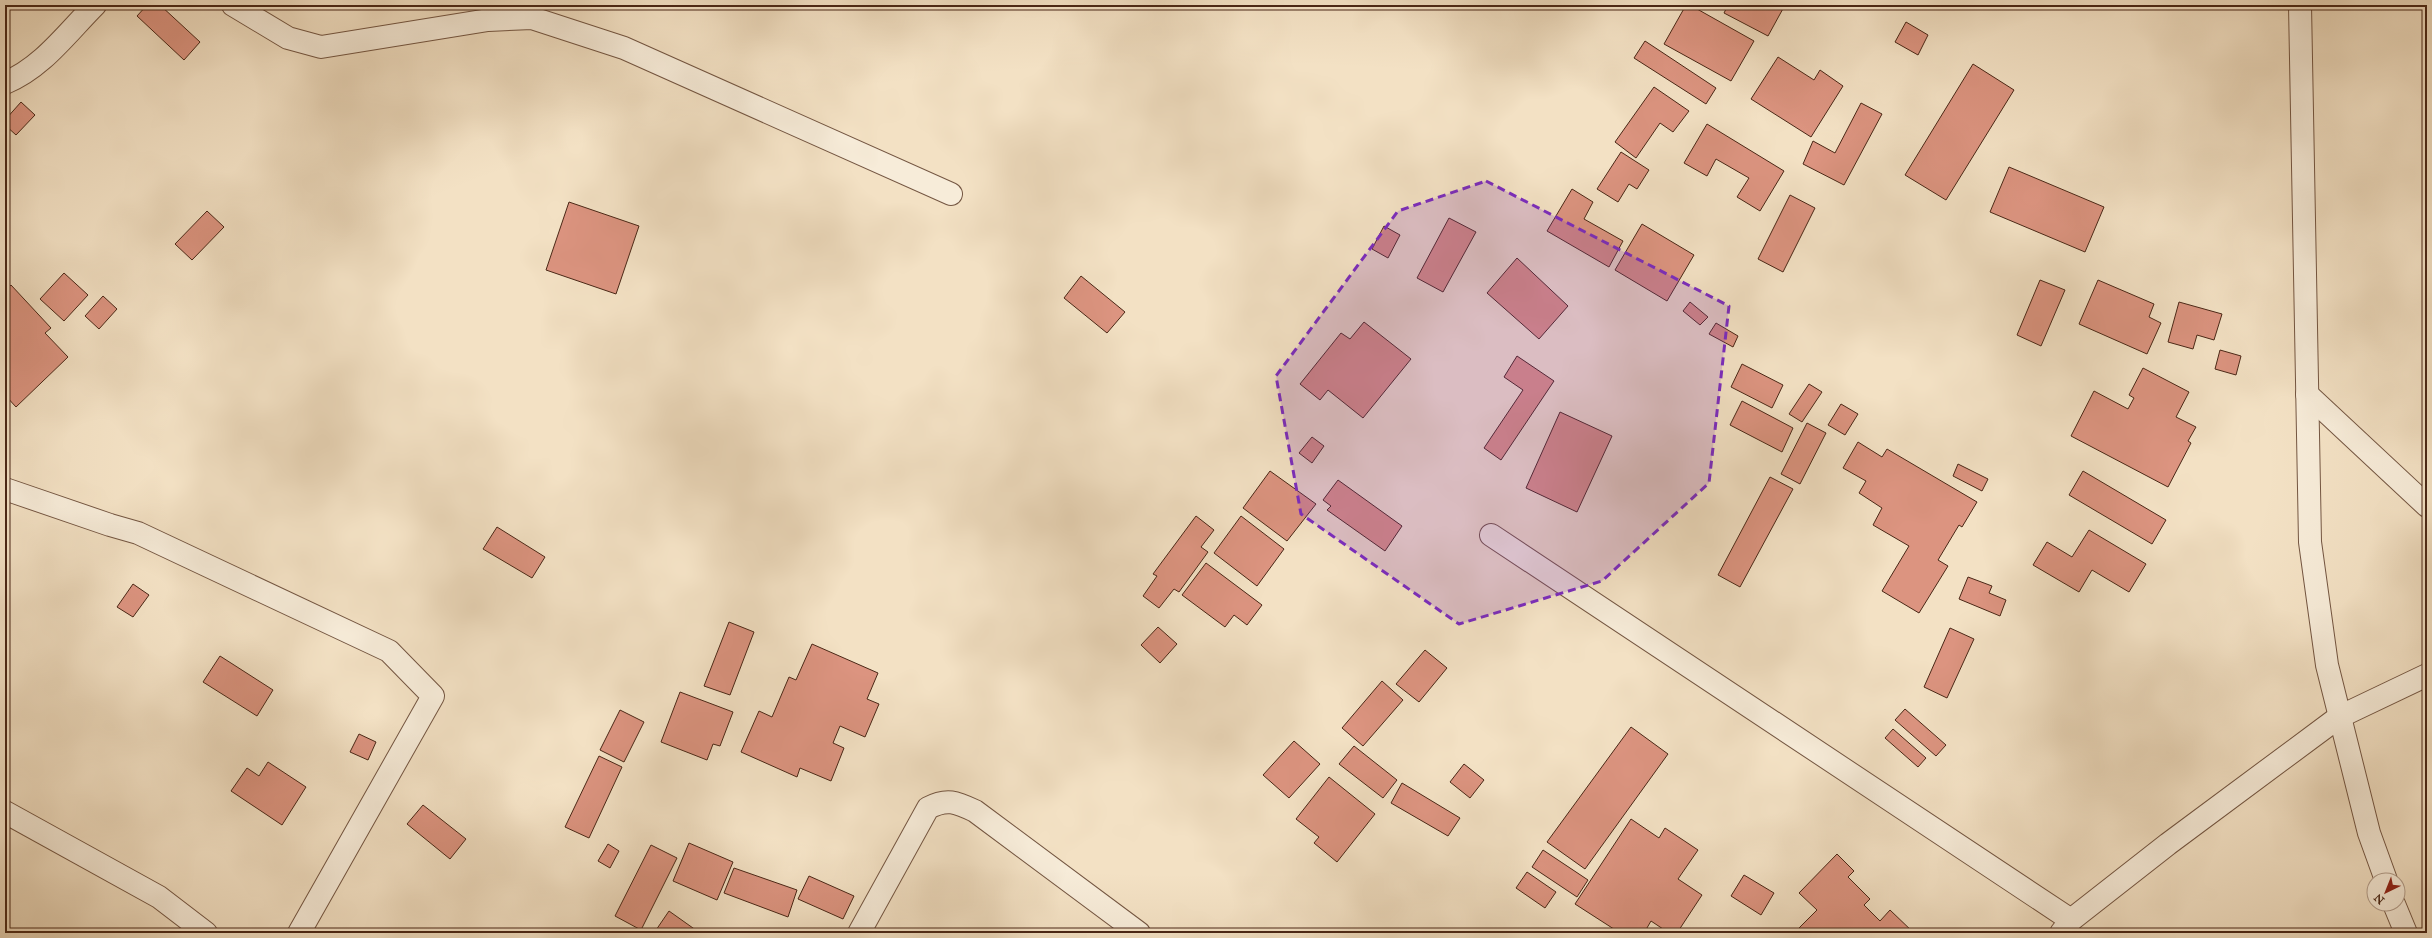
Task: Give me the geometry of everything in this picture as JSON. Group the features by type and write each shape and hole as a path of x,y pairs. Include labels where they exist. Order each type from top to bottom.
{"street":[{"path":"5,83 34,67 95,5"},
{"path":"233,5 288,38 321,47 488,20 532,18 624,48 951,194"},
{"path":"2300,5 2310,542 2327,665 2369,833 2383,872"},
{"path":"2307,394 2427,506"},
{"path":"5,489 110,525 138,532 389,651 433,696 299,933"},
{"path":"1491,535 2066,927 2168,844 2340,717 2427,675"},
{"path":"858,933 928,808 941,801 958,803 975,811 1139,933"},
{"path":"5,812 159,897 206,933"},
{"path":"2397,912 2406,933"}],"highlighted area":[{"path":"1486,181 1729,306 1709,483 1602,581 1459,624 1301,514 1276,376 1398,211"}],"building":[{"path":"147,5 160,5 200,42 184,60 137,16"},
{"path":"1686,5 1690,5 1754,41 1731,81 1664,44"},
{"path":"1728,5 1785,5 1768,36 1724,13"},
{"path":"1906,22 1928,35 1918,55 1895,42"},
{"path":"1645,41 1716,88 1706,104 1634,58"},
{"path":"1778,57 1814,80 1820,70 1843,86 1811,137 1751,99"},
{"path":"1973,64 2014,90 1946,200 1905,175"},
{"path":"1654,87 1689,111 1673,132 1660,123 1636,158 1615,142"},
{"path":"21,102 35,115 16,135 5,125 5,120"},
{"path":"1861,103 1882,114 1844,185 1803,164 1813,141 1835,153"},
{"path":"1707,124 1784,171 1760,211 1737,197 1749,178 1716,159 1707,176 1684,163"},
{"path":"1621,152 1649,170 1637,189 1629,184 1618,202 1597,189"},
{"path":"2009,167 2104,207 2085,252 1990,212"},
{"path":"1572,189 1593,202 1584,219 1623,241 1609,267 1547,231"},
{"path":"1790,195 1815,208 1783,272 1758,259"},
{"path":"569,202 639,226 616,294 546,270"},
{"path":"207,211 224,227 192,260 175,244"},
{"path":"1449,218 1476,232 1443,292 1417,278"},
{"path":"1642,224 1694,255 1667,301 1615,270"},
{"path":"1384,226 1400,235 1388,258 1372,249"},
{"path":"1517,258 1568,306 1539,339 1487,293"},
{"path":"64,273 88,295 64,321 40,299"},
{"path":"1081,276 1125,312 1107,333 1064,298"},
{"path":"2040,280 2065,290 2041,346 2017,335"},
{"path":"2098,280 2154,304 2149,317 2161,323 2147,354 2079,324"},
{"path":"11,285 51,328 45,333 68,357 16,407 5,395 5,291"},
{"path":"103,296 117,309 99,329 85,316"},
{"path":"1690,302 1708,317 1700,325 1683,311"},
{"path":"2179,302 2222,314 2214,340 2197,335 2193,349 2168,342"},
{"path":"1364,322 1411,359 1363,418 1328,390 1320,400 1300,384 1341,333 1350,339"},
{"path":"1716,323 1738,336 1733,347 1709,334"},
{"path":"2220,350 2241,356 2236,375 2215,369"},
{"path":"1517,356 1554,381 1501,460 1484,448 1523,390 1504,377"},
{"path":"1742,364 1783,385 1772,408 1731,387"},
{"path":"2143,368 2189,392 2176,417 2196,427 2188,441 2191,443 2168,487 2071,436 2094,391 2128,409 2134,398 2129,395"},
{"path":"1809,384 1822,392 1802,422 1789,414"},
{"path":"1742,401 1793,428 1782,452 1730,425"},
{"path":"1841,404 1858,414 1845,435 1828,425"},
{"path":"1560,412 1612,436 1577,512 1526,488"},
{"path":"1807,423 1826,433 1800,484 1781,474"},
{"path":"1312,437 1324,446 1312,463 1299,453"},
{"path":"1858,442 1882,457 1887,449 1977,502 1962,527 1959,525 1938,560 1948,566 1919,613 1882,591 1909,546 1873,525 1882,508 1859,493 1866,481 1843,468"},
{"path":"1958,464 1988,479 1982,491 1953,476"},
{"path":"1270,471 1316,504 1287,541 1243,508"},
{"path":"2083,471 2166,520 2152,544 2069,495"},
{"path":"1770,477 1793,489 1740,587 1718,575"},
{"path":"1338,480 1402,526 1385,551 1327,510 1331,506 1323,500"},
{"path":"1196,516 1214,530 1201,547 1208,552 1179,592 1174,589 1159,608 1143,596 1157,576 1153,574"},
{"path":"1241,516 1284,549 1257,586 1214,553"},
{"path":"497,527 545,557 532,578 483,549"},
{"path":"2089,530 2146,564 2129,592 2092,570 2079,592 2033,565 2047,542 2072,557"},
{"path":"1206,563 1262,605 1247,625 1234,615 1225,627 1182,595"},
{"path":"1968,577 1992,586 1989,593 2006,600 2000,616 1959,599"},
{"path":"133,584 149,595 133,617 117,607"},
{"path":"729,622 754,632 730,695 704,686"},
{"path":"1158,627 1177,644 1160,663 1141,645"},
{"path":"1950,628 1974,639 1947,698 1924,687"},
{"path":"812,644 878,673 867,699 879,704 865,737 840,726 833,743 844,748 831,781 800,768 797,777 741,752 759,711 772,717 789,677 796,680"},
{"path":"1425,650 1447,668 1419,702 1396,684"},
{"path":"220,656 273,690 257,716 203,682"},
{"path":"1382,681 1403,700 1363,746 1342,728"},
{"path":"680,692 733,712 720,746 713,744 707,760 661,742"},
{"path":"1905,709 1946,745 1936,756 1895,720"},
{"path":"620,710 644,722 624,762 600,750"},
{"path":"1631,727 1668,754 1585,869 1547,842"},
{"path":"1893,729 1926,758 1918,767 1885,738"},
{"path":"359,734 376,742 368,760 350,752"},
{"path":"1294,741 1320,764 1289,798 1263,775"},
{"path":"1354,746 1397,780 1383,798 1339,764"},
{"path":"599,756 622,767 589,838 565,827"},
{"path":"268,762 306,787 282,825 231,791 247,768 259,776"},
{"path":"1464,764 1484,780 1470,798 1450,782"},
{"path":"1329,777 1375,814 1337,862 1314,843 1319,837 1296,819"},
{"path":"1402,783 1460,818 1448,836 1391,803"},
{"path":"423,805 466,839 450,859 407,824"},
{"path":"1631,819 1659,838 1665,828 1698,850 1678,879 1702,895 1677,933 1669,933 1651,921 1644,933 1620,933 1575,904"},
{"path":"689,843 733,862 717,900 673,881"},
{"path":"608,844 619,851 610,868 598,861"},
{"path":"651,845 677,858 641,930 615,916"},
{"path":"1543,850 1588,880 1577,897 1532,867"},
{"path":"1837,854 1854,871 1848,877 1870,899 1864,905 1880,921 1890,910 1914,933 1794,933 1817,910 1799,893"},
{"path":"734,868 797,890 788,917 724,893"},
{"path":"1527,872 1556,892 1545,908 1516,888"},
{"path":"1744,875 1774,893 1761,915 1731,896"},
{"path":"809,876 854,896 843,919 798,899"},
{"path":"669,911 700,933 654,933"}]}
